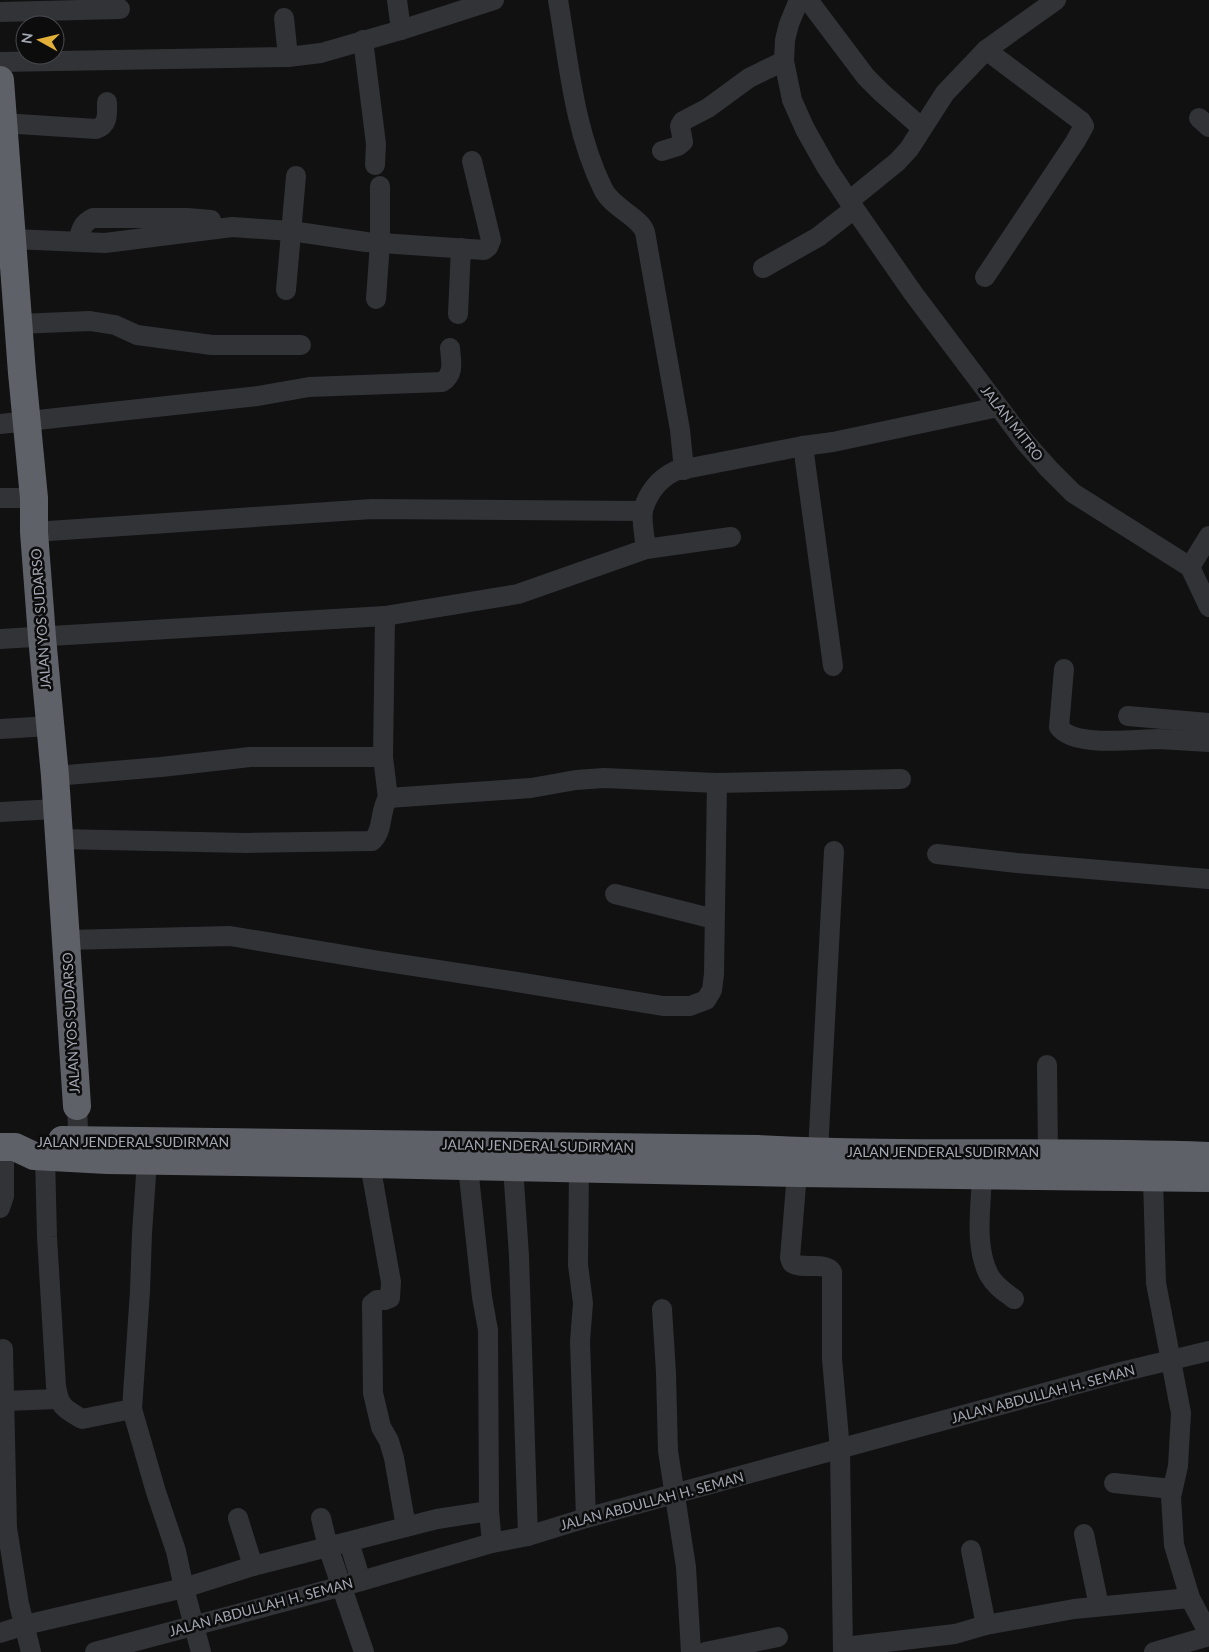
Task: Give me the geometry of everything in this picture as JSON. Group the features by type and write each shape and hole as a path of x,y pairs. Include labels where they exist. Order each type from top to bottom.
{"highway":[{"name":"JALAN YOS SUDARSO","path":"1,117 13,239 8,266 19,324 13,423 34,498 34,532 55,776 77,1106"},
{"name":"JALAN JENDERAL SUDIRMAN","path":"6,1147 34,1139 147,1161 580,1168 818,1152 1209,1156"},
{"name":"JALAN JENDERAL SUDIRMAN","path":"6,1147 34,1156 45,1156 79,1149 707,1159 798,1173 1209,1178"}],"street":[{"path":"397,0 402,30"},
{"path":"0,62 288,57 322,53 402,30 494,0"},
{"path":"558,0 579,126 591,158 608,198 640,224 645,232 680,430 684,470"},
{"name":"JALAN MITRO","path":"799,0 789,24 785,40 784,61 792,100 827,168 851,205 913,293 998,407 1049,469 1073,492 1190,567"},
{"path":"808,0 866,77 922,128"},
{"path":"763,268 818,237 909,149 945,93 986,50 1056,0"},
{"path":"0,12 120,9"},
{"path":"284,18 288,57"},
{"path":"363,40 376,144 375,165"},
{"path":"985,277 1084,126 1081,120 986,50"},
{"path":"662,151 678,146 683,142 680,126 682,120 708,108 749,78 784,61"},
{"path":"1,117 96,129 105,123 107,118 107,102"},
{"path":"13,239 105,243 232,227 291,231 380,243 484,250 488,247 491,240 472,161"},
{"path":"286,290 296,176"},
{"path":"376,299 380,243 380,186"},
{"path":"458,314 461,248"},
{"path":"19,324 90,321 115,324 137,335 212,345 301,346"},
{"path":"13,423 258,396 309,388 442,382 448,379 452,365 450,348"},
{"path":"646,549 643,511 654,487 669,474 803,446 834,442 998,407"},
{"path":"803,446 833,666"},
{"path":"0,498 34,498"},
{"path":"34,532 372,510 643,511"},
{"path":"1209,536 1190,567 1209,607"},
{"path":"0,640 385,616 518,594 646,549 731,537"},
{"path":"59,840 246,843 372,841 376,837 384,804 388,798 383,757 385,616"},
{"path":"1064,669 1059,727 1066,734 1106,742 1158,739 1209,742"},
{"path":"1128,716 1209,723"},
{"path":"0,729 50,726"},
{"path":"55,776 250,757 383,757"},
{"path":"388,798 532,788 576,780 604,778 717,783 901,778"},
{"path":"66,940 230,936 380,962 662,1006 690,1006 706,1000 712,990 714,974 717,783"},
{"path":"0,812 56,809"},
{"path":"818,1152 834,850"},
{"path":"937,854 1017,863 1209,879"},
{"path":"615,894 714,918"},
{"path":"1046,1066 1048,1153"},
{"name":"JALAN YOS SUDARSO","path":"77,1106 79,1149"},
{"path":"0,1208 4,1196 6,1147"},
{"path":"45,1156 48,1256 58,1399 64,1409 82,1419 132,1409"},
{"path":"147,1161 132,1409 156,1492 176,1551 193,1626 201,1652"},
{"path":"370,1164 391,1282 390,1298 388,1300 377,1300 372,1304 373,1394 382,1427 394,1458 406,1527"},
{"path":"468,1167 482,1297 488,1330 489,1511 492,1543"},
{"path":"514,1167 528,1536"},
{"path":"580,1168 578,1265 584,1303 580,1341 586,1518"},
{"path":"798,1173 790,1258 792,1263 796,1265 825,1266 830,1268 832,1272 832,1359 840,1450 844,1650 920,1643 986,1625 1074,1609 1190,1598"},
{"path":"982,1175 980,1234 982,1256 990,1276 1001,1290 1014,1299"},
{"path":"1153,1178 1156,1283 1180,1414 1178,1466 1172,1489 1171,1504 1174,1545 1190,1598 1209,1635 1154,1652"},
{"path":"662,1309 668,1451 686,1567 691,1652"},
{"path":"3,1349 4,1401 2,1436 7,1528 19,1604 31,1652"},
{"name":"JALAN ABDULLAH H. SEMAN","path":"95,1652 352,1583 492,1543 528,1536 586,1518 1171,1359 1209,1351"},
{"path":"4,1401 58,1399"},
{"path":"1114,1483 1172,1489"},
{"path":"0,1633 24,1625 184,1588 252,1566 437,1519 489,1511"},
{"path":"238,1518 252,1566"},
{"path":"322,1518 328,1547 352,1583"},
{"path":"1084,1534 1099,1606"},
{"path":"349,1542 352,1583 364,1652"},
{"path":"971,1550 986,1625"},
{"path":"705,1652 778,1637"}]}
